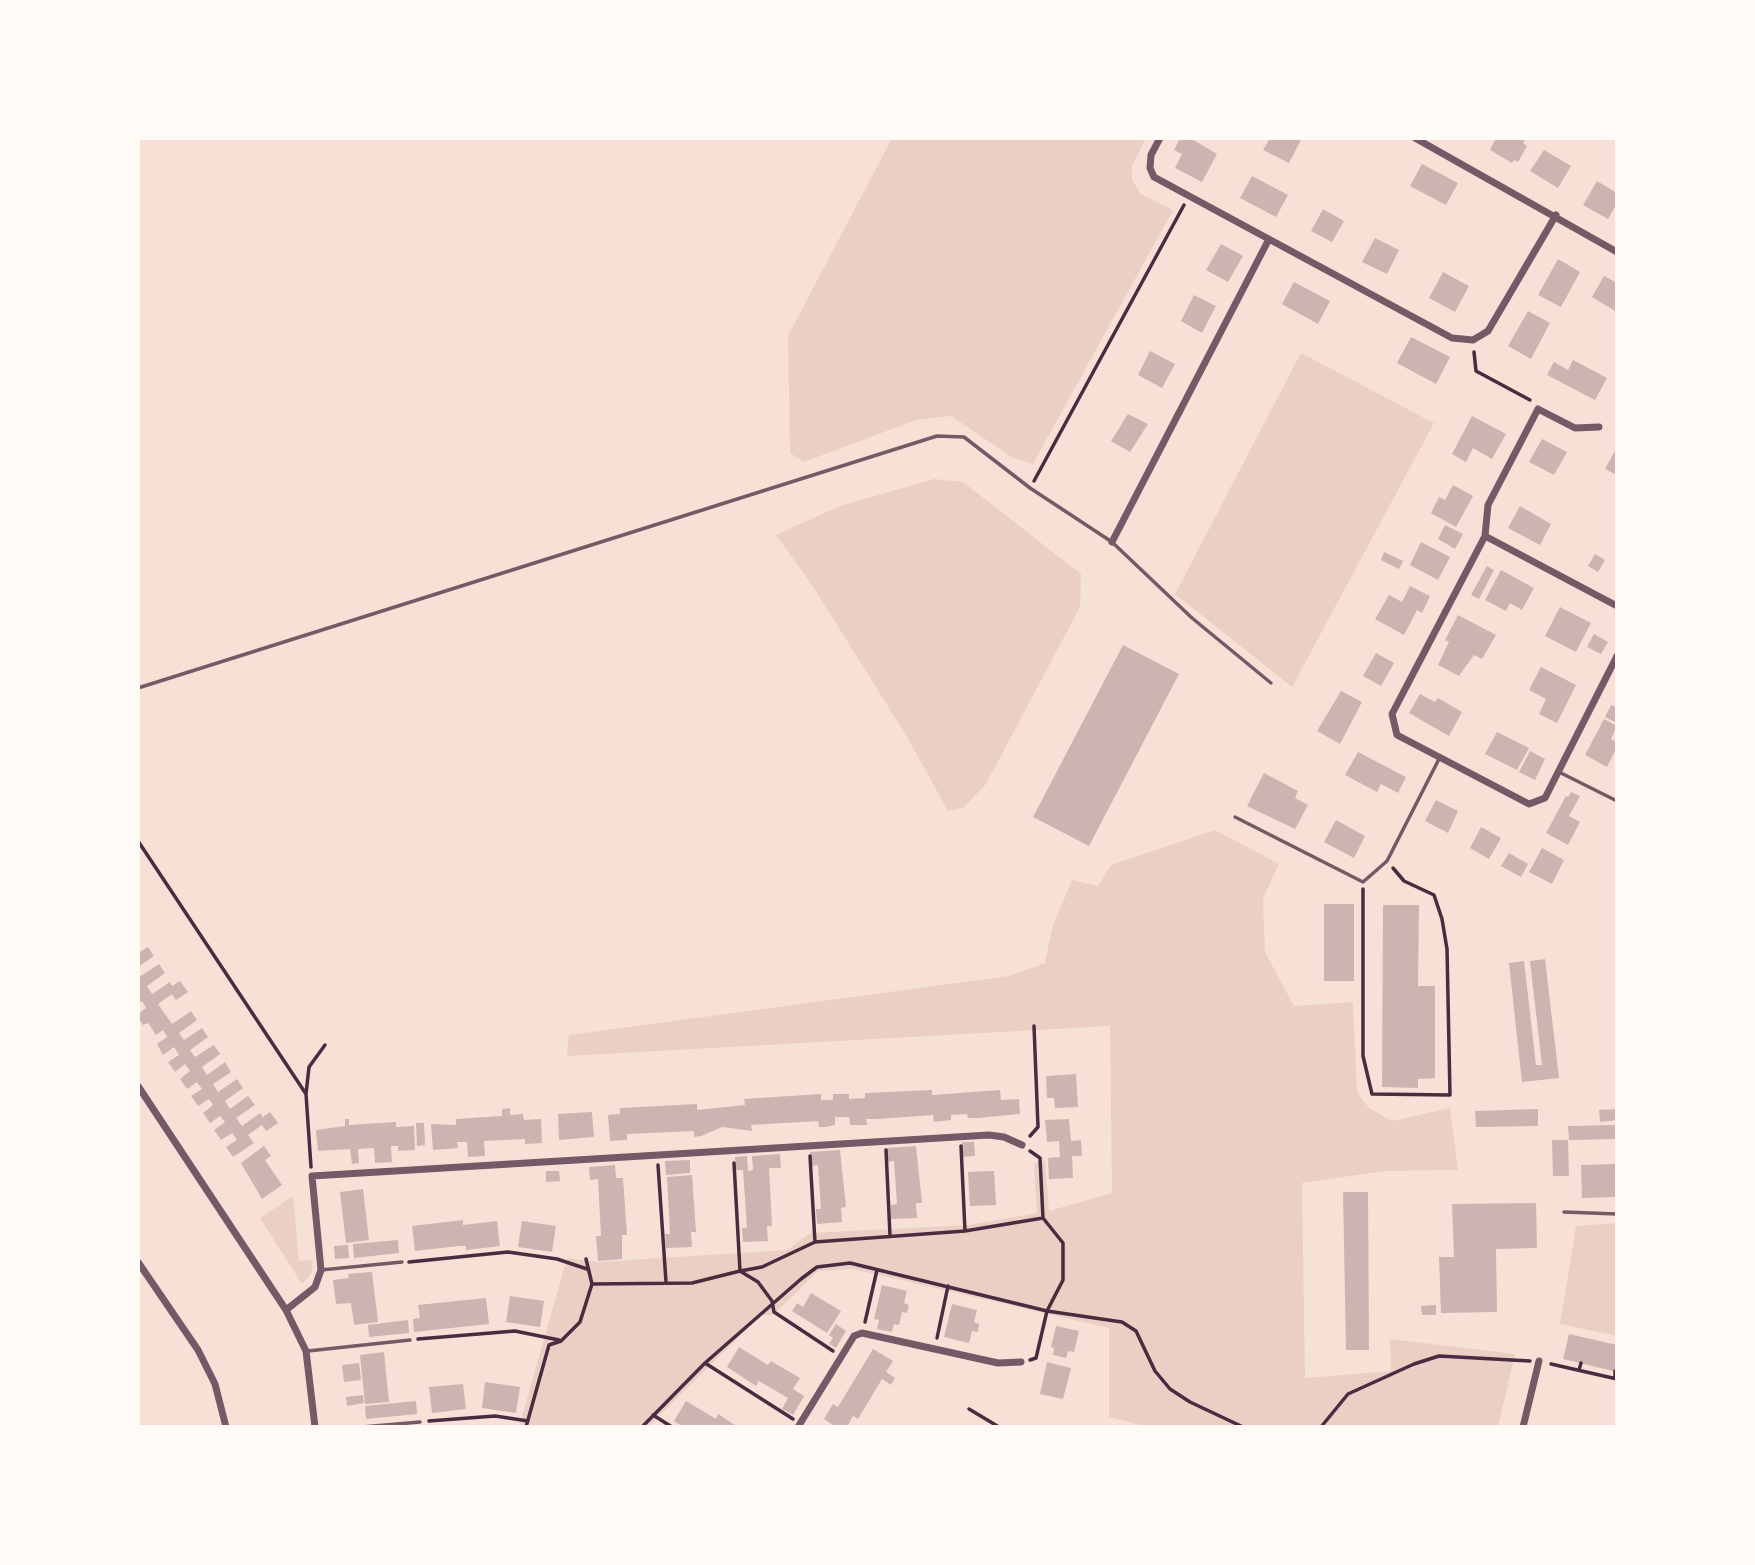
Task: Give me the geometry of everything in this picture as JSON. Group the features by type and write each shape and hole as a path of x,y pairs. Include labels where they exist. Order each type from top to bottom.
{"street":[{"path":"1160,138 1151,155 1150,167 1154,177 1452,338 1473,340 1488,331 1556,215"},
{"path":"1415,138 1556,215 1617,252"},
{"path":"1112,542 1269,239"},
{"path":"1599,427 1575,428 1538,409 1488,505 1485,536 1392,714 1397,735 1529,804 1545,798 1617,656"},
{"path":"1485,536 1617,606"},
{"path":"138,1086 286,1310 306,1351 315,1427"},
{"path":"286,1310 315,1287 321,1270 312,1176 961,1137 1004,1137 1022,1144"},
{"path":"138,1262 198,1350 215,1384 226,1427"},
{"path":"799,1425 854,1336 862,1333 998,1363 1021,1362"},
{"path":"1523,1427 1539,1361"}],"lane":[{"path":"138,688 937,436 964,437 1030,488 1112,542 1192,618 1271,683"},
{"path":"1235,817 1363,882 1387,861 1440,757"},
{"path":"1558,771 1617,801"},
{"path":"1564,1212 1617,1214"},
{"path":"321,1270 402,1262"},
{"path":"306,1351 410,1340"},
{"path":"362,1427 420,1422"}],"path":[{"path":"1030,488 1189,197"},
{"path":"1473,340 1476,371 1531,401 1538,409"},
{"path":"138,841 306,1094"},
{"path":"1363,882 1363,1056 1372,1094 1450,1095 1447,949 1442,919 1434,895 1404,881 1387,861"},
{"path":"1021,1362 1036,1358 1047,1311 1063,1280 1063,1243 1043,1218 1040,1158 1022,1144 1038,1127 1034,1026"},
{"path":"312,1176 306,1094 309,1067 325,1045"},
{"path":"961,1137 965,1231"},
{"path":"886,1142 890,1236"},
{"path":"809,1146 815,1242"},
{"path":"734,1151 740,1271"},
{"path":"658,1155 666,1282"},
{"path":"592,1283 692,1283 762,1267 815,1242 965,1231 1043,1218"},
{"path":"402,1262 508,1252 557,1259 587,1269"},
{"path":"526,1427 549,1345 561,1341 580,1322 592,1283 586,1259"},
{"path":"642,1427 705,1363 772,1301 817,1267 850,1264 1047,1311 1130,1325 1136,1331 1155,1371 1170,1388 1190,1402 1243,1427"},
{"path":"862,1333 877,1270"},
{"path":"740,1271 758,1282 772,1301 774,1312 841,1356"},
{"path":"935,1349 948,1286"},
{"path":"410,1340 514,1331 561,1341"},
{"path":"1321,1427 1349,1394 1414,1364 1439,1356 1539,1361 1616,1379 1615,1371"},
{"path":"705,1363 799,1425"},
{"path":"1579,1370 1581,1363"},
{"path":"969,1409 999,1427"},
{"path":"653,1415 672,1427"},
{"path":"420,1422 495,1416 528,1421"}],"shaded area":[{"path":"892,138 1146,138 1132,166 1132,180 1141,194 1173,210 1033,464 1013,458 951,416 916,420 804,462 790,453 788,336"},
{"path":"1301,353 1434,423 1292,687 1175,594"},
{"path":"934,479 963,482 1081,574 1080,607 986,784 963,808 948,811 906,735 812,585 776,535 840,506"},
{"path":"1215,830 1279,864 1263,898 1265,952 1294,1006 1353,1002 1357,1092 1369,1108 1392,1121 1450,1108 1458,1170 1385,1171 1302,1183 1305,1378 1391,1371 1390,1339 1515,1354 1498,1427 1148,1427 1109,1417 1109,1328 853,1269 818,1271 773,1315 761,1315 648,1427 519,1427 567,1258 597,1262 787,1250 810,1233 968,1225 1037,1213 1034,1164 1045,1160 1049,1211 1112,1193 1110,1026 567,1056 569,1035 1009,976 1045,963 1052,928 1072,880 1098,886 1111,865"},
{"path":"293,1196 299,1261 313,1260 311,1274 302,1284 260,1218"},
{"path":"1617,1223 1617,1336 1560,1324 1576,1226"}],"building":[{"path":"1180,138 1190,138 1217,154 1202,182 1175,168 1182,154 1174,150"},
{"path":"1270,138 1302,138 1289,163 1263,150"},
{"path":"1496,138 1526,138 1523,143 1527,146 1518,162 1514,160 1512,163 1490,150"},
{"path":"1544,150 1571,166 1558,188 1530,171"},
{"path":"1422,164 1458,183 1446,205 1410,186"},
{"path":"1252,176 1288,195 1276,217 1240,198"},
{"path":"1597,181 1617,193 1617,203 1608,219 1583,205"},
{"path":"1323,209 1344,221 1332,242 1311,231"},
{"path":"1375,238 1399,250 1387,274 1362,262"},
{"path":"1221,244 1243,256 1228,282 1206,270"},
{"path":"1558,259 1580,272 1561,307 1538,295"},
{"path":"1443,272 1469,286 1455,312 1429,298"},
{"path":"1604,276 1617,283 1617,312 1592,297"},
{"path":"1294,282 1330,301 1318,324 1282,304"},
{"path":"1194,295 1216,306 1202,333 1181,321"},
{"path":"1528,311 1550,323 1531,359 1508,346"},
{"path":"1411,337 1450,357 1436,384 1397,363"},
{"path":"1150,351 1175,364 1162,388 1138,375"},
{"path":"1573,360 1607,378 1595,400 1547,375 1554,362 1568,370"},
{"path":"1128,414 1148,424 1130,452 1111,441"},
{"path":"1472,416 1506,434 1492,459 1473,448 1466,462 1452,454"},
{"path":"1542,439 1567,452 1554,475 1529,462"},
{"path":"1617,447 1617,475 1605,469"},
{"path":"1453,485 1473,496 1456,527 1431,513 1439,497 1445,500"},
{"path":"1520,506 1551,524 1540,545 1508,528"},
{"path":"1445,525 1463,534 1455,549 1438,539"},
{"path":"1421,542 1450,557 1438,580 1410,565"},
{"path":"1384,552 1403,561 1399,569 1381,560"},
{"path":"1595,554 1605,560 1598,572 1588,566"},
{"path":"1487,566 1494,570 1479,599 1471,595"},
{"path":"1501,570 1534,588 1522,610 1510,603 1506,611 1485,600"},
{"path":"1410,586 1430,596 1422,613 1417,610 1404,635 1375,619 1389,595 1402,602"},
{"path":"1560,607 1591,623 1576,652 1545,636"},
{"path":"1458,615 1496,635 1482,659 1474,655 1459,676 1438,665 1449,642 1445,640"},
{"path":"1594,634 1608,642 1601,654 1587,647"},
{"path":"1123,645 1179,674 1089,846 1033,817"},
{"path":"1376,653 1394,663 1381,686 1363,676"},
{"path":"1541,667 1576,685 1557,723 1539,714 1546,699 1529,690"},
{"path":"1341,691 1362,702 1340,744 1317,731"},
{"path":"1420,694 1435,702 1438,698 1462,712 1449,736 1409,713"},
{"path":"1611,705 1617,707 1617,723 1605,717"},
{"path":"1604,719 1617,726 1611,739 1617,742 1617,747 1607,767 1585,755"},
{"path":"1497,732 1529,748 1517,770 1485,754"},
{"path":"1530,751 1545,759 1535,780 1519,772"},
{"path":"1358,752 1406,777 1398,793 1381,784 1377,792 1345,775"},
{"path":"1264,773 1298,791 1295,798 1308,805 1295,829 1247,806"},
{"path":"1571,792 1580,796 1569,816 1580,822 1568,845 1546,833 1566,796"},
{"path":"1436,800 1458,811 1448,833 1425,821"},
{"path":"1336,820 1365,836 1354,858 1324,842"},
{"path":"1481,827 1501,838 1489,859 1470,848"},
{"path":"1542,848 1564,860 1552,884 1529,872"},
{"path":"1509,853 1528,864 1521,877 1501,866"},
{"path":"1324,904 1354,904 1354,981 1324,981"},
{"path":"1383,905 1419,905 1418,986 1435,986 1435,1078 1418,1079 1418,1088 1382,1087"},
{"path":"148,947 154,956 138,967 138,953"},
{"path":"1545,959 1559,1078 1522,1082 1509,963 1524,961 1536,1065 1542,1065 1530,961"},
{"path":"159,964 165,973 147,986 152,994 170,982 172,986 180,981 188,992 176,1000 172,994 158,1004 172,1024 191,1011 197,1020 179,1033 184,1040 202,1028 208,1037 190,1050 195,1057 214,1045 220,1054 202,1067 207,1075 225,1062 231,1072 213,1084 218,1092 237,1079 243,1088 225,1101 230,1109 248,1096 255,1105 236,1118 242,1126 260,1113 263,1117 270,1112 278,1123 266,1131 262,1125 248,1135 254,1143 233,1157 226,1147 237,1140 232,1133 221,1140 214,1130 225,1122 220,1116 210,1123 203,1113 213,1105 209,1099 198,1106 191,1096 202,1089 197,1082 187,1089 180,1079 190,1071 185,1064 175,1072 168,1062 179,1055 174,1047 163,1055 157,1044 167,1037 163,1030 156,1035 148,1023 143,1025 138,1018 138,1014 146,1008 142,1001 138,1004 138,972 141,976"},
{"path":"1076,1074 1078,1107 1055,1108 1054,1098 1047,1098 1046,1076"},
{"path":"932,1090 932,1095 1000,1090 1001,1100 1019,1099 1020,1114 978,1118 968,1118 967,1114 951,1115 951,1120 934,1122 933,1115 866,1119 867,1125 850,1125 849,1117 835,1117 835,1125 825,1127 819,1127 818,1121 751,1125 752,1131 722,1127 694,1137 694,1131 627,1134 627,1140 610,1141 608,1115 620,1114 620,1108 697,1104 697,1110 745,1105 744,1099 821,1094 821,1100 833,1100 833,1094 849,1094 849,1099 865,1098 865,1093"},
{"path":"510,1108 510,1115 523,1114 524,1120 541,1119 542,1143 525,1144 525,1139 484,1141 485,1156 468,1157 467,1142 457,1142 458,1148 433,1150 431,1124 456,1125 456,1119 502,1116 502,1109"},
{"path":"1538,1109 1538,1126 1476,1127 1475,1111"},
{"path":"1617,1109 1617,1120 1600,1122 1599,1110"},
{"path":"592,1112 594,1137 559,1140 558,1114"},
{"path":"345,1119 349,1119 349,1125 396,1122 396,1127 414,1126 415,1150 398,1151 398,1146 391,1146 392,1162 375,1163 374,1148 358,1149 359,1163 352,1164 350,1149 318,1151 316,1130 345,1126"},
{"path":"1069,1119 1071,1141 1081,1140 1082,1156 1072,1156 1073,1178 1049,1179 1048,1158 1060,1157 1059,1141 1047,1142 1045,1120"},
{"path":"416,1123 424,1123 425,1145 417,1146"},
{"path":"1617,1125 1617,1139 1569,1140 1568,1126"},
{"path":"1552,1140 1568,1140 1569,1176 1553,1176"},
{"path":"962,1142 974,1142 975,1156 962,1157"},
{"path":"264,1146 271,1156 265,1160 282,1185 262,1199 241,1163"},
{"path":"916,1146 922,1203 916,1203 917,1218 891,1219 891,1205 897,1204 894,1161 887,1162 886,1148"},
{"path":"840,1150 846,1207 841,1208 842,1222 817,1224 816,1209 821,1209 818,1165 811,1166 810,1152"},
{"path":"780,1154 781,1168 769,1168 772,1226 767,1226 768,1241 743,1242 742,1228 747,1228 743,1170 736,1170 735,1157 747,1156 748,1171 753,1170 752,1156"},
{"path":"690,1160 690,1173 666,1175 665,1161"},
{"path":"1617,1164 1617,1197 1582,1198 1581,1165"},
{"path":"615,1165 616,1178 623,1178 627,1235 622,1235 622,1259 598,1261 596,1236 601,1236 598,1179 590,1180 589,1167"},
{"path":"546,1171 559,1171 560,1181 546,1182"},
{"path":"994,1171 996,1205 970,1206 968,1172"},
{"path":"692,1175 696,1232 691,1232 692,1247 666,1248 665,1234 670,1234 667,1177"},
{"path":"363,1189 369,1240 346,1243 340,1192"},
{"path":"1343,1192 1368,1192 1369,1350 1346,1350"},
{"path":"1536,1203 1537,1248 1496,1249 1497,1312 1441,1313 1439,1257 1454,1257 1452,1204"},
{"path":"463,1220 463,1225 497,1221 500,1246 466,1250 466,1246 459,1246 415,1251 412,1226"},
{"path":"522,1221 556,1226 552,1252 518,1247"},
{"path":"398,1240 399,1253 354,1258 353,1244"},
{"path":"348,1245 349,1258 335,1259 334,1246"},
{"path":"372,1272 378,1322 354,1325 351,1303 336,1304 333,1280 349,1278 348,1274"},
{"path":"882,1285 907,1291 904,1303 909,1305 907,1313 902,1312 899,1325 894,1324 892,1332 877,1329 879,1320 874,1319"},
{"path":"811,1293 841,1311 827,1333 792,1311 797,1303 803,1307"},
{"path":"510,1296 544,1301 540,1327 506,1322"},
{"path":"486,1298 489,1324 414,1332 413,1319 420,1318 418,1305"},
{"path":"952,1304 977,1310 974,1322 979,1324 978,1332 972,1331 969,1343 944,1337"},
{"path":"1436,1305 1436,1315 1422,1315 1421,1306"},
{"path":"408,1320 409,1333 369,1337 368,1325"},
{"path":"836,1324 846,1331 836,1348 829,1344 833,1338 829,1335"},
{"path":"1056,1326 1079,1331 1074,1352 1068,1351 1066,1358 1053,1355 1054,1348 1051,1347"},
{"path":"1569,1334 1617,1345 1617,1372 1563,1359"},
{"path":"739,1347 768,1365 771,1361 800,1378 793,1389 804,1396 793,1415 782,1409 788,1398 759,1381 756,1386 727,1367"},
{"path":"873,1349 893,1361 886,1372 895,1378 891,1385 882,1379 858,1419 853,1416 847,1427 836,1427 824,1419 833,1404 838,1407"},
{"path":"384,1352 389,1402 365,1404 360,1355"},
{"path":"1047,1362 1071,1368 1063,1399 1040,1394"},
{"path":"359,1363 361,1380 344,1382 342,1365"},
{"path":"485,1382 520,1387 516,1413 482,1408"},
{"path":"463,1384 466,1409 432,1413 429,1387"},
{"path":"363,1395 364,1403 347,1406 346,1397"},
{"path":"416,1401 417,1414 366,1419 365,1406"},
{"path":"686,1401 716,1419 718,1414 738,1427 683,1427 674,1421"}]}
